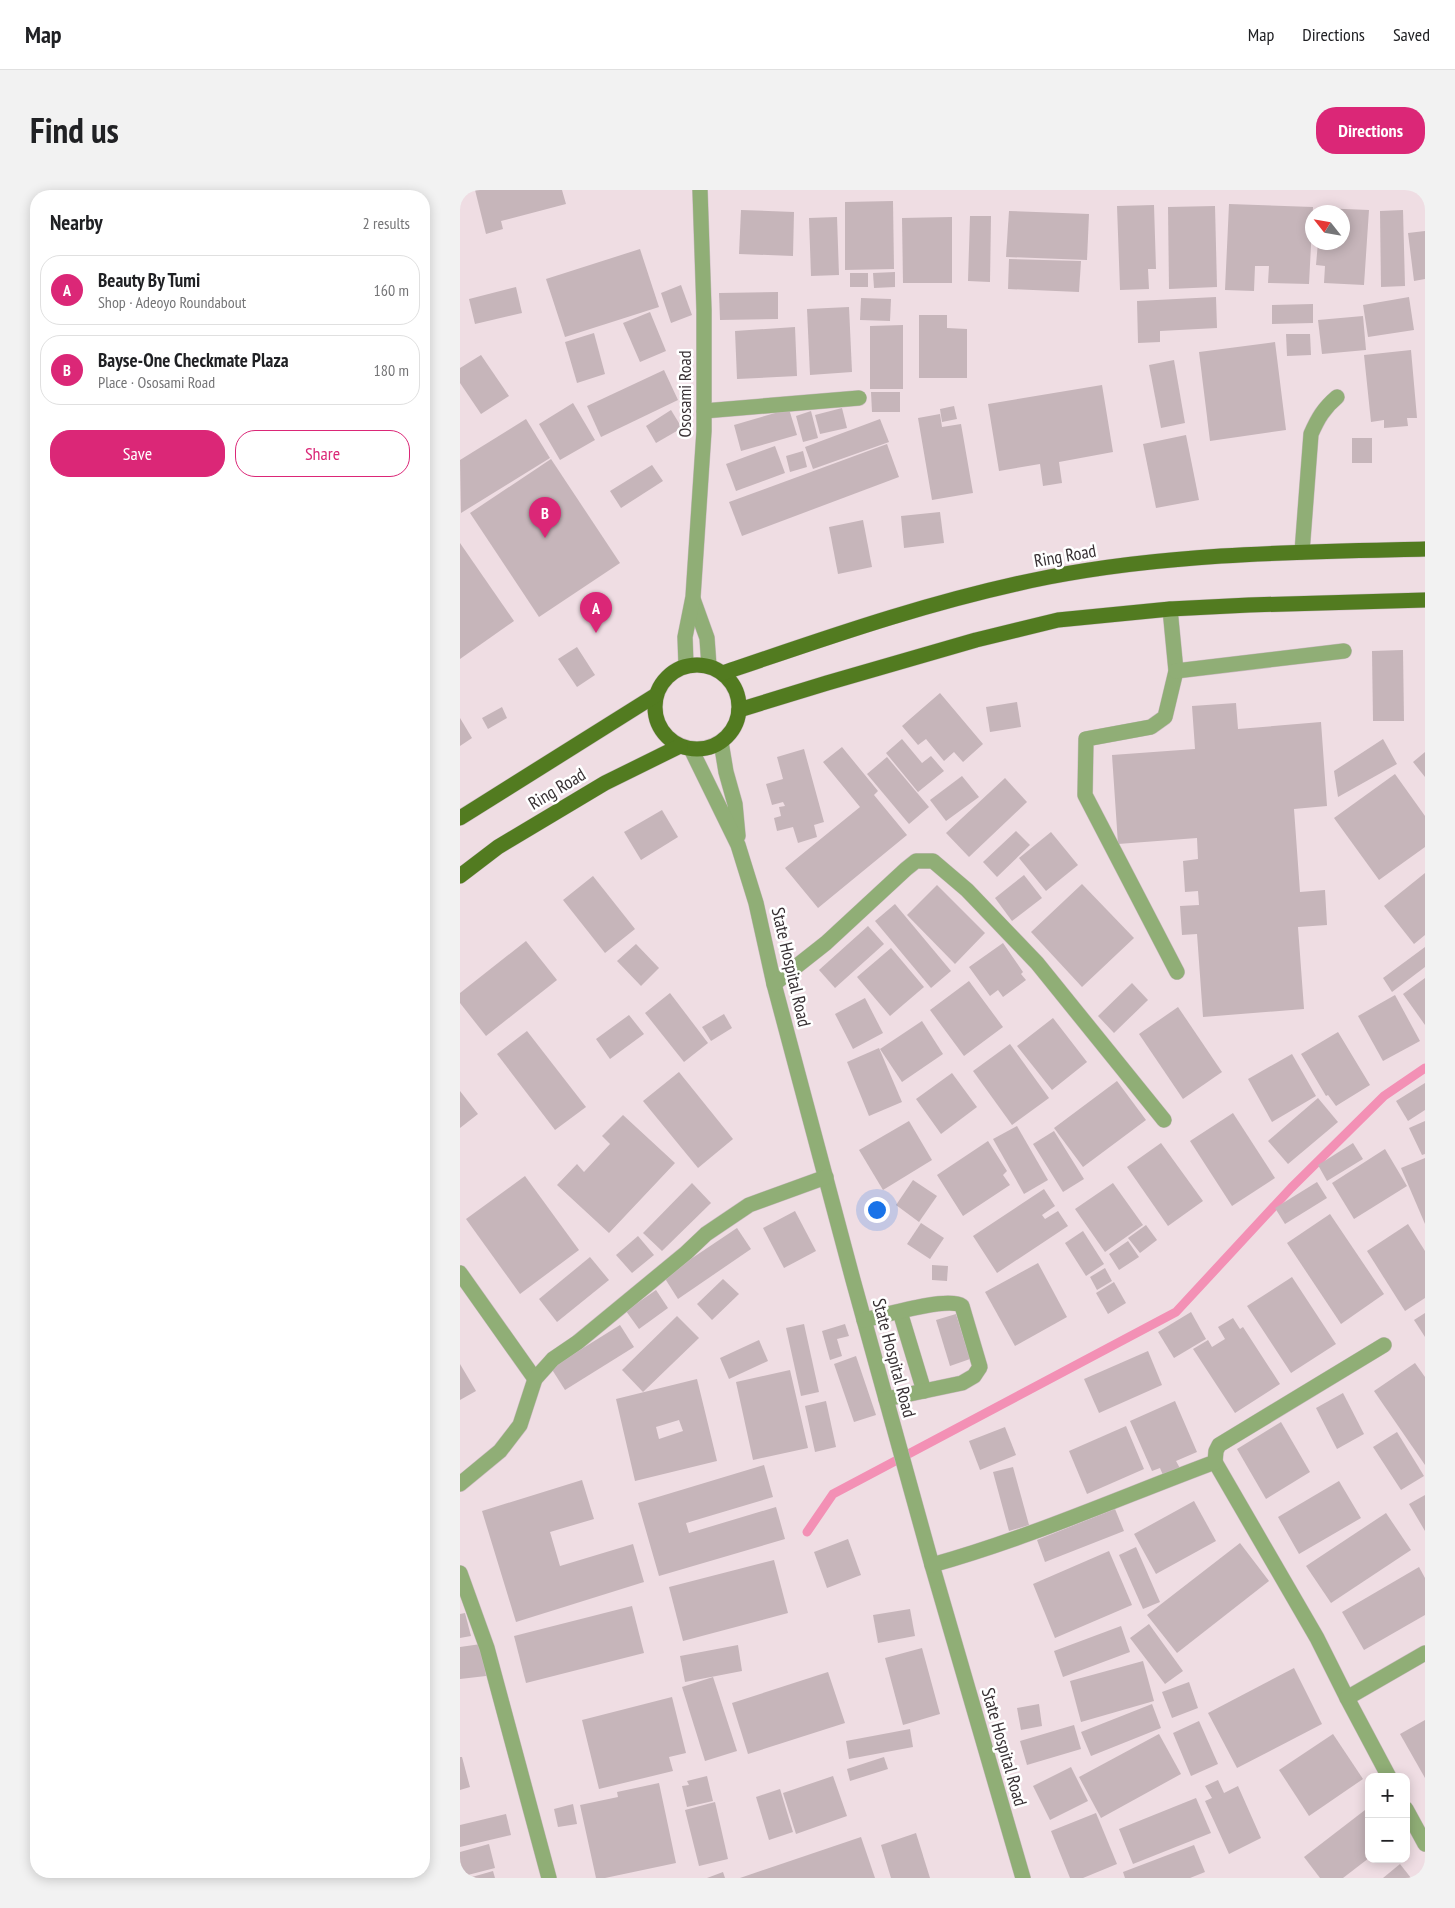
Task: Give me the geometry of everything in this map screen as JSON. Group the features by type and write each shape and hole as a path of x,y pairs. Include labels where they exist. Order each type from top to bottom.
{"main road":[{"name":"Ring Road","path":"724,673 820,640 962,596 1050,577 1136,564 1248,553 1425,549"},
{"path":"739,710 827,682 967,642 1049,622 1170,609 1425,600"},
{"path":"686,665 709,666 724,673 736,690 739,710 734,728 721,742 707,748 686,748 667,738 658,725 654,710 656,695 662,682 673,672 686,665"},
{"name":"Ring Road","path":"460,818 656,695"},
{"name":"Ring Road","path":"460,876 498,847 604,782 686,748"}],"street":[{"name":"Ososami Road","path":"686,665 685,637 693,597 704,431 704,310 700,190"},
{"path":"1302,552 1311,434 1318,416 1326,406 1338,397"},
{"path":"704,411 859,398"},
{"path":"693,597 707,638 709,666"},
{"path":"1170,609 1176,671 1166,717 1151,727 1086,739 1084,795 1177,972"},
{"path":"1176,671 1344,651"},
{"path":"721,742 726,772 735,804 738,845"},
{"path":"686,748 738,845"},
{"name":"State Hospital Road","path":"738,845 756,903 774,984 864,1320 932,1565 1023,1878"},
{"path":"774,984 826,943 906,868 916,861 933,861 967,890 1037,963 1164,1120"},
{"path":"460,1484 500,1452 520,1425 535,1379 553,1359 578,1342 686,1253 706,1234 749,1206 826,1177"},
{"path":"460,1274 535,1379"},
{"path":"864,1320 945,1302 957,1303 962,1306 980,1367 974,1376 962,1383 886,1399"},
{"path":"900,1312 924,1391"},
{"path":"1384,1345 1220,1445 1216,1451 1216,1462 1317,1638 1387,1773"},
{"path":"932,1565 972,1554 1216,1462"},
{"path":"460,1573 487,1648 550,1878"},
{"path":"1347,1698 1425,1653"},
{"path":"1410,1816 1425,1844"}],"building":[{"path":"475,190 562,190 566,204 501,221 503,229 486,234"},
{"path":"893,201 894,269 845,270 845,202"},
{"path":"1229,204 1305,207 1305,250 1311,250 1309,284 1268,283 1269,266 1255,266 1254,291 1225,290"},
{"path":"1154,205 1156,269 1148,269 1149,289 1120,290 1117,206"},
{"path":"1215,206 1217,287 1169,289 1168,207"},
{"path":"1350,209 1369,210 1364,285 1324,283 1325,266 1316,265 1317,250 1350,250"},
{"path":"741,210 794,212 793,256 739,254"},
{"path":"1403,210 1405,286 1381,287 1380,211"},
{"path":"1009,211 1089,214 1087,260 1006,257"},
{"path":"970,216 991,216 990,282 968,281"},
{"path":"837,217 839,275 811,276 809,218"},
{"path":"952,217 952,283 903,283 902,218"},
{"path":"1425,231 1425,279 1414,281 1408,233"},
{"path":"640,249 659,307 565,337 546,279"},
{"path":"1009,259 1081,261 1079,292 1008,289"},
{"path":"895,272 895,287 874,288 873,273"},
{"path":"850,273 868,273 868,287 850,287"},
{"path":"681,285 692,315 671,323 661,293"},
{"path":"516,287 522,313 475,324 469,299"},
{"path":"778,292 778,319 720,320 719,293"},
{"path":"1216,297 1217,328 1160,331 1160,342 1138,343 1137,301"},
{"path":"1409,297 1414,330 1368,337 1363,305"},
{"path":"861,298 891,299 890,321 860,320"},
{"path":"1313,304 1313,323 1272,324 1272,305"},
{"path":"849,307 852,372 810,375 807,309"},
{"path":"650,312 666,351 640,362 623,323"},
{"path":"919,315 947,315 947,328 967,329 967,378 919,378"},
{"path":"1363,316 1366,350 1322,354 1318,320"},
{"path":"903,325 903,389 870,389 870,326"},
{"path":"795,327 797,376 737,379 735,331"},
{"path":"594,333 605,374 577,383 565,342"},
{"path":"1286,334 1310,334 1311,355 1287,356"},
{"path":"1275,342 1286,430 1210,441 1199,352"},
{"path":"1411,350 1417,418 1407,418 1408,426 1384,428 1384,420 1371,422 1364,355"},
{"path":"481,355 509,396 481,414 460,383 460,368"},
{"path":"1174,360 1185,423 1161,428 1149,365"},
{"path":"664,370 678,400 601,437 587,406"},
{"path":"1102,385 1113,452 1059,462 1062,483 1043,486 1040,464 999,471 988,404"},
{"path":"871,392 900,392 900,412 872,412"},
{"path":"573,403 595,440 560,460 539,424"},
{"path":"954,406 957,419 942,422 940,409"},
{"path":"842,408 847,428 820,434 815,415"},
{"path":"789,409 797,435 741,451 734,425"},
{"path":"671,410 682,428 656,443 646,426"},
{"path":"811,411 818,438 803,442 796,416"},
{"path":"940,414 942,427 961,424 973,493 932,500 918,418"},
{"path":"526,419 550,458 461,513 460,460"},
{"path":"880,419 889,442 813,469 805,447"},
{"path":"1186,435 1199,500 1156,508 1143,444"},
{"path":"1352,438 1372,438 1372,463 1352,463"},
{"path":"887,444 899,477 742,536 729,502"},
{"path":"775,446 785,473 736,491 726,464"},
{"path":"803,451 807,467 790,472 786,456"},
{"path":"551,459 620,563 539,617 470,513"},
{"path":"652,465 663,481 621,508 610,491"},
{"path":"940,512 944,543 904,548 901,516"},
{"path":"863,520 872,567 838,574 829,527"},
{"path":"460,543 514,621 460,659"},
{"path":"577,647 595,675 577,687 558,659"},
{"path":"1403,650 1404,721 1373,721 1372,651"},
{"path":"940,693 983,744 963,762 954,752 944,761 926,739 918,745 902,726"},
{"path":"1017,702 1021,727 990,732 986,707"},
{"path":"1236,703 1238,729 1321,722 1327,806 1294,809 1300,892 1325,890 1327,925 1298,927 1304,1009 1203,1017 1197,934 1182,935 1180,906 1199,905 1198,891 1185,892 1183,861 1198,859 1197,838 1118,844 1112,755 1195,749 1192,706"},
{"path":"502,707 507,718 488,729 482,718"},
{"path":"460,718 472,738 460,746"},
{"path":"902,739 922,763 931,756 944,771 918,792 886,753"},
{"path":"1383,739 1397,764 1338,797 1334,771"},
{"path":"842,747 878,791 874,795 907,835 818,908 785,868 860,807 823,762"},
{"path":"804,749 824,822 814,825 817,837 798,843 793,827 777,831 774,818 781,816 779,807 785,806 783,802 772,805 766,784 783,779 777,757"},
{"path":"1425,752 1425,777 1413,762"},
{"path":"887,757 929,807 909,824 867,774"},
{"path":"1395,774 1425,816 1425,847 1379,880 1334,818"},
{"path":"962,776 979,797 946,821 930,800"},
{"path":"1005,778 1027,802 969,857 946,833"},
{"path":"662,810 678,837 641,860 624,832"},
{"path":"1016,831 1030,845 997,877 983,862"},
{"path":"1051,832 1078,865 1046,891 1019,858"},
{"path":"1425,873 1425,935 1414,944 1384,906"},
{"path":"1024,875 1042,898 1012,921 995,898"},
{"path":"593,876 635,929 605,953 563,900"},
{"path":"1082,884 1134,938 1082,987 1031,932"},
{"path":"937,885 985,933 955,964 907,915"},
{"path":"895,904 951,971 931,988 875,921"},
{"path":"868,926 884,944 835,988 819,970"},
{"path":"526,941 557,980 486,1036 460,1003 460,993"},
{"path":"1003,943 1023,972 1021,974 1026,980 1003,997 998,990 990,996 969,967"},
{"path":"636,944 659,968 641,986 617,961"},
{"path":"1425,947 1425,967 1392,992 1383,978"},
{"path":"891,948 924,987 890,1016 857,977"},
{"path":"1425,978 1425,1025 1403,994"},
{"path":"969,981 1003,1027 964,1056 930,1010"},
{"path":"1132,983 1148,1000 1114,1033 1098,1016"},
{"path":"670,993 708,1043 684,1062 645,1013"},
{"path":"1395,995 1420,1041 1383,1061 1358,1016"},
{"path":"865,998 883,1033 853,1049 835,1014"},
{"path":"1178,1007 1222,1072 1183,1099 1139,1034"},
{"path":"724,1014 732,1028 711,1041 702,1027"},
{"path":"629,1015 644,1034 610,1059 596,1039"},
{"path":"1053,1018 1087,1062 1052,1090 1017,1046"},
{"path":"922,1021 943,1054 902,1082 880,1049"},
{"path":"527,1031 586,1107 555,1130 497,1054"},
{"path":"1338,1032 1370,1085 1336,1106 1328,1095 1326,1096 1301,1054"},
{"path":"1010,1044 1049,1098 1012,1125 973,1071"},
{"path":"879,1048 902,1102 869,1116 847,1062"},
{"path":"1292,1054 1316,1096 1272,1122 1248,1079"},
{"path":"679,1072 733,1139 698,1168 643,1101"},
{"path":"952,1073 977,1107 941,1134 916,1099"},
{"path":"1117,1081 1146,1120 1083,1167 1054,1128"},
{"path":"1425,1083 1425,1110 1408,1121 1396,1101"},
{"path":"460,1091 478,1114 460,1128"},
{"path":"1318,1098 1338,1122 1288,1164 1268,1141"},
{"path":"1233,1113 1275,1178 1232,1206 1190,1141"},
{"path":"623,1115 675,1163 609,1233 557,1185 577,1164 584,1172 610,1144 602,1136"},
{"path":"909,1121 932,1160 883,1190 859,1150"},
{"path":"1425,1121 1425,1154 1422,1155 1409,1128"},
{"path":"1017,1126 1048,1180 1024,1194 993,1139"},
{"path":"1054,1131 1084,1179 1063,1192 1033,1144"},
{"path":"988,1141 1007,1171 1003,1175 1010,1185 963,1216 937,1175"},
{"path":"1161,1143 1203,1201 1168,1226 1127,1167"},
{"path":"1353,1143 1363,1159 1327,1181 1318,1165"},
{"path":"1385,1149 1407,1186 1354,1219 1332,1183"},
{"path":"1425,1158 1425,1224 1401,1168"},
{"path":"525,1176 579,1250 520,1294 466,1219"},
{"path":"913,1180 937,1196 919,1222 896,1205"},
{"path":"1317,1182 1327,1198 1285,1224 1275,1208"},
{"path":"692,1183 711,1203 662,1251 643,1233"},
{"path":"1113,1183 1143,1225 1105,1252 1075,1209"},
{"path":"1044,1189 1055,1206 1042,1215 1045,1219 1058,1211 1068,1226 997,1273 973,1236"},
{"path":"795,1211 816,1251 784,1268 763,1228"},
{"path":"1330,1214 1384,1294 1341,1324 1287,1243"},
{"path":"921,1223 944,1238 930,1259 907,1244"},
{"path":"1408,1224 1425,1251 1425,1298 1405,1311 1367,1251"},
{"path":"1146,1225 1157,1240 1140,1253 1128,1238"},
{"path":"737,1228 751,1249 678,1299 664,1277"},
{"path":"1083,1231 1104,1264 1086,1276 1065,1243"},
{"path":"638,1236 654,1255 632,1273 616,1255"},
{"path":"1128,1241 1139,1257 1119,1270 1109,1254"},
{"path":"590,1257 609,1280 557,1322 539,1299"},
{"path":"1038,1263 1067,1317 1015,1346 985,1292"},
{"path":"932,1265 948,1266 947,1281 932,1280"},
{"path":"1105,1268 1112,1281 1097,1290 1090,1277"},
{"path":"1292,1277 1336,1344 1291,1373 1247,1306"},
{"path":"723,1279 739,1294 712,1320 697,1304"},
{"path":"1114,1282 1126,1303 1108,1314 1096,1293"},
{"path":"656,1290 668,1308 639,1329 626,1311"},
{"path":"1191,1312 1206,1339 1174,1358 1158,1332"},
{"path":"1425,1313 1425,1337 1414,1320"},
{"path":"956,1314 970,1359 950,1366 936,1320"},
{"path":"677,1316 699,1338 643,1392 622,1370"},
{"path":"1233,1318 1240,1329 1243,1327 1280,1384 1235,1413 1193,1349 1208,1340 1212,1347 1225,1339 1218,1327"},
{"path":"804,1324 819,1392 801,1396 786,1328"},
{"path":"845,1324 849,1336 837,1339 842,1356 830,1360 822,1331"},
{"path":"620,1325 634,1347 565,1390 551,1368"},
{"path":"759,1340 768,1361 729,1379 720,1358"},
{"path":"1148,1351 1162,1385 1099,1413 1084,1379"},
{"path":"856,1356 876,1415 854,1422 834,1364"},
{"path":"1415,1363 1425,1377 1425,1465 1374,1391"},
{"path":"460,1364 476,1391 460,1400"},
{"path":"790,1370 808,1448 753,1460 736,1382"},
{"path":"697,1379 717,1461 635,1481 616,1399","holes":["679,1420 683,1431 659,1439 656,1427"]},
{"path":"1343,1393 1364,1434 1337,1449 1316,1408"},
{"path":"826,1401 836,1447 815,1452 805,1406"},
{"path":"1175,1401 1197,1452 1176,1461 1182,1472 1165,1480 1160,1468 1152,1471 1130,1421"},
{"path":"1281,1422 1310,1472 1266,1499 1237,1449"},
{"path":"1126,1426 1144,1469 1087,1494 1069,1451"},
{"path":"1005,1427 1016,1455 980,1470 969,1441"},
{"path":"1397,1432 1424,1476 1401,1490 1373,1447"},
{"path":"764,1465 773,1497 686,1523 689,1533 776,1507 785,1539 659,1576 638,1503"},
{"path":"1013,1467 1029,1525 1009,1531 993,1472"},
{"path":"582,1480 594,1519 550,1532 560,1566 633,1544 644,1582 516,1622 482,1511"},
{"path":"1339,1481 1361,1518 1299,1554 1278,1517"},
{"path":"1425,1495 1425,1531 1409,1504"},
{"path":"1194,1501 1216,1541 1156,1574 1134,1534"},
{"path":"1115,1509 1124,1531 1045,1562 1037,1540"},
{"path":"1386,1513 1411,1550 1331,1603 1306,1566"},
{"path":"848,1539 861,1575 827,1588 814,1552"},
{"path":"1240,1543 1269,1581 1177,1653 1147,1615"},
{"path":"1136,1547 1160,1602 1143,1609 1119,1555"},
{"path":"1109,1551 1132,1605 1055,1638 1033,1584"},
{"path":"774,1560 788,1613 683,1641 669,1587"},
{"path":"1419,1567 1425,1578 1425,1615 1364,1650 1342,1612"},
{"path":"632,1606 644,1653 526,1683 514,1636"},
{"path":"910,1609 915,1636 878,1643 873,1615"},
{"path":"465,1613 471,1636 460,1638 460,1614"},
{"path":"1149,1624 1183,1671 1165,1684 1130,1638"},
{"path":"1121,1626 1130,1652 1063,1677 1054,1651"},
{"path":"481,1644 486,1676 460,1679 460,1647"},
{"path":"738,1645 742,1671 685,1682 680,1656"},
{"path":"922,1648 940,1714 903,1725 885,1658"},
{"path":"1143,1661 1154,1701 1081,1722 1070,1681"},
{"path":"1294,1668 1322,1724 1237,1768 1208,1713"},
{"path":"828,1672 845,1723 748,1754 732,1703"},
{"path":"713,1677 737,1751 705,1761 682,1687"},
{"path":"1189,1682 1198,1708 1172,1718 1162,1692"},
{"path":"672,1697 686,1753 669,1757 673,1771 599,1789 582,1720"},
{"path":"1039,1704 1042,1726 1021,1730 1017,1708"},
{"path":"1152,1704 1161,1728 1091,1756 1081,1732"},
{"path":"1425,1720 1425,1778 1400,1734"},
{"path":"1199,1721 1218,1764 1191,1776 1173,1733"},
{"path":"1074,1725 1081,1749 1027,1765 1020,1741"},
{"path":"910,1729 913,1747 849,1759 846,1741"},
{"path":"1159,1734 1181,1774 1101,1818 1079,1777"},
{"path":"1333,1734 1363,1779 1309,1816 1279,1770"},
{"path":"460,1757 462,1757 470,1787 460,1790"},
{"path":"884,1757 888,1769 850,1781 847,1769"},
{"path":"1071,1767 1088,1801 1050,1820 1033,1786"},
{"path":"707,1776 713,1801 687,1807 682,1786 689,1785 687,1781"},
{"path":"833,1776 847,1816 796,1834 783,1793"},
{"path":"1218,1780 1224,1793 1238,1786 1261,1838 1229,1854 1205,1801 1212,1798 1205,1786"},
{"path":"659,1783 676,1863 605,1878 596,1878 580,1805 618,1797 617,1792"},
{"path":"780,1789 793,1832 769,1840 756,1797"},
{"path":"1196,1798 1211,1833 1133,1864 1119,1829"},
{"path":"715,1802 728,1859 699,1866 685,1810"},
{"path":"573,1804 577,1824 558,1827 554,1809"},
{"path":"1365,1810 1365,1861 1343,1878 1320,1878 1304,1857"},
{"path":"1096,1813 1117,1864 1083,1878 1070,1878 1051,1831"},
{"path":"506,1814 511,1835 460,1847 460,1825"},
{"path":"916,1833 930,1878 891,1878 881,1845"},
{"path":"861,1837 875,1878 740,1878"},
{"path":"489,1844 495,1868 460,1877 460,1852"},
{"path":"1194,1845 1205,1872 1190,1878 1125,1878 1123,1872"},
{"path":"1400,1864 1411,1878 1383,1878"},
{"path":"493,1871 495,1878 472,1878 472,1877"},
{"path":"723,1872 725,1878 707,1878"}],"waterway":[{"path":"807,1532 833,1494 1176,1312 1291,1188 1384,1096 1425,1068"}],"place":[{"name":"Bayse-One Checkmate Plaza","path":"545,538"},
{"name":"Beauty By Tumi","path":"596,633"}]}
